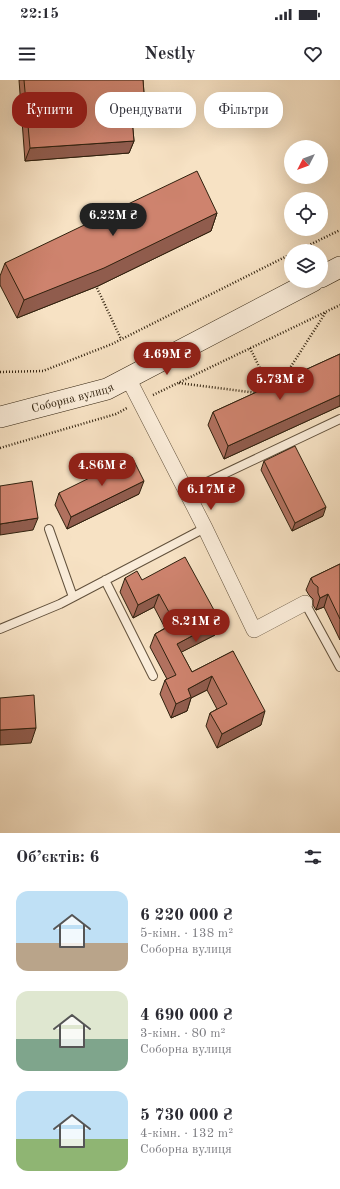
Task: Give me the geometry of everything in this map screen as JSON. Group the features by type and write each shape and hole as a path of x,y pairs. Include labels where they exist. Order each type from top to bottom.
{"street":[{"path":"328,273 340,267"},
{"name":"Соборна вулиця","path":"0,417 106,389 300,288"},
{"path":"128,378 254,630 305,604"}],"lane":[{"path":"186,492 340,419"},
{"path":"0,629 60,604 204,528"},
{"path":"49,529 72,597"},
{"path":"105,580 153,676"},
{"path":"305,604 340,668"}],"path":[{"path":"311,244 340,230"},
{"path":"0,372 43,371 112,344 284,258"},
{"path":"97,288 121,339"},
{"path":"0,448 116,414 340,305"},
{"path":"281,382 326,311"},
{"path":"250,348 273,395"},
{"path":"179,383 257,393"}],"building":[{"path":"24,80 143,80 144,92 95,92 95,128 133,128 134,141 30,148 28,128 87,128 87,92 25,92"},
{"path":"197,171 217,213 104,268 24,300 5,263"},
{"path":"340,354 340,395 228,446 213,412"},
{"path":"295,446 326,507 295,523 264,461"},
{"path":"132,457 144,481 71,517 59,493"},
{"path":"32,481 38,518 0,524 0,486"},
{"path":"185,557 220,621 177,644 192,672 233,651 265,711 222,734 210,713 227,704 212,676 188,689 191,697 176,704 165,680 176,675 155,634 175,623 159,594 138,605 125,578 137,571 142,580"},
{"path":"340,564 340,619 328,594 320,598 318,587 313,583 311,578"},
{"path":"34,695 36,728 0,730 0,698"}]}
